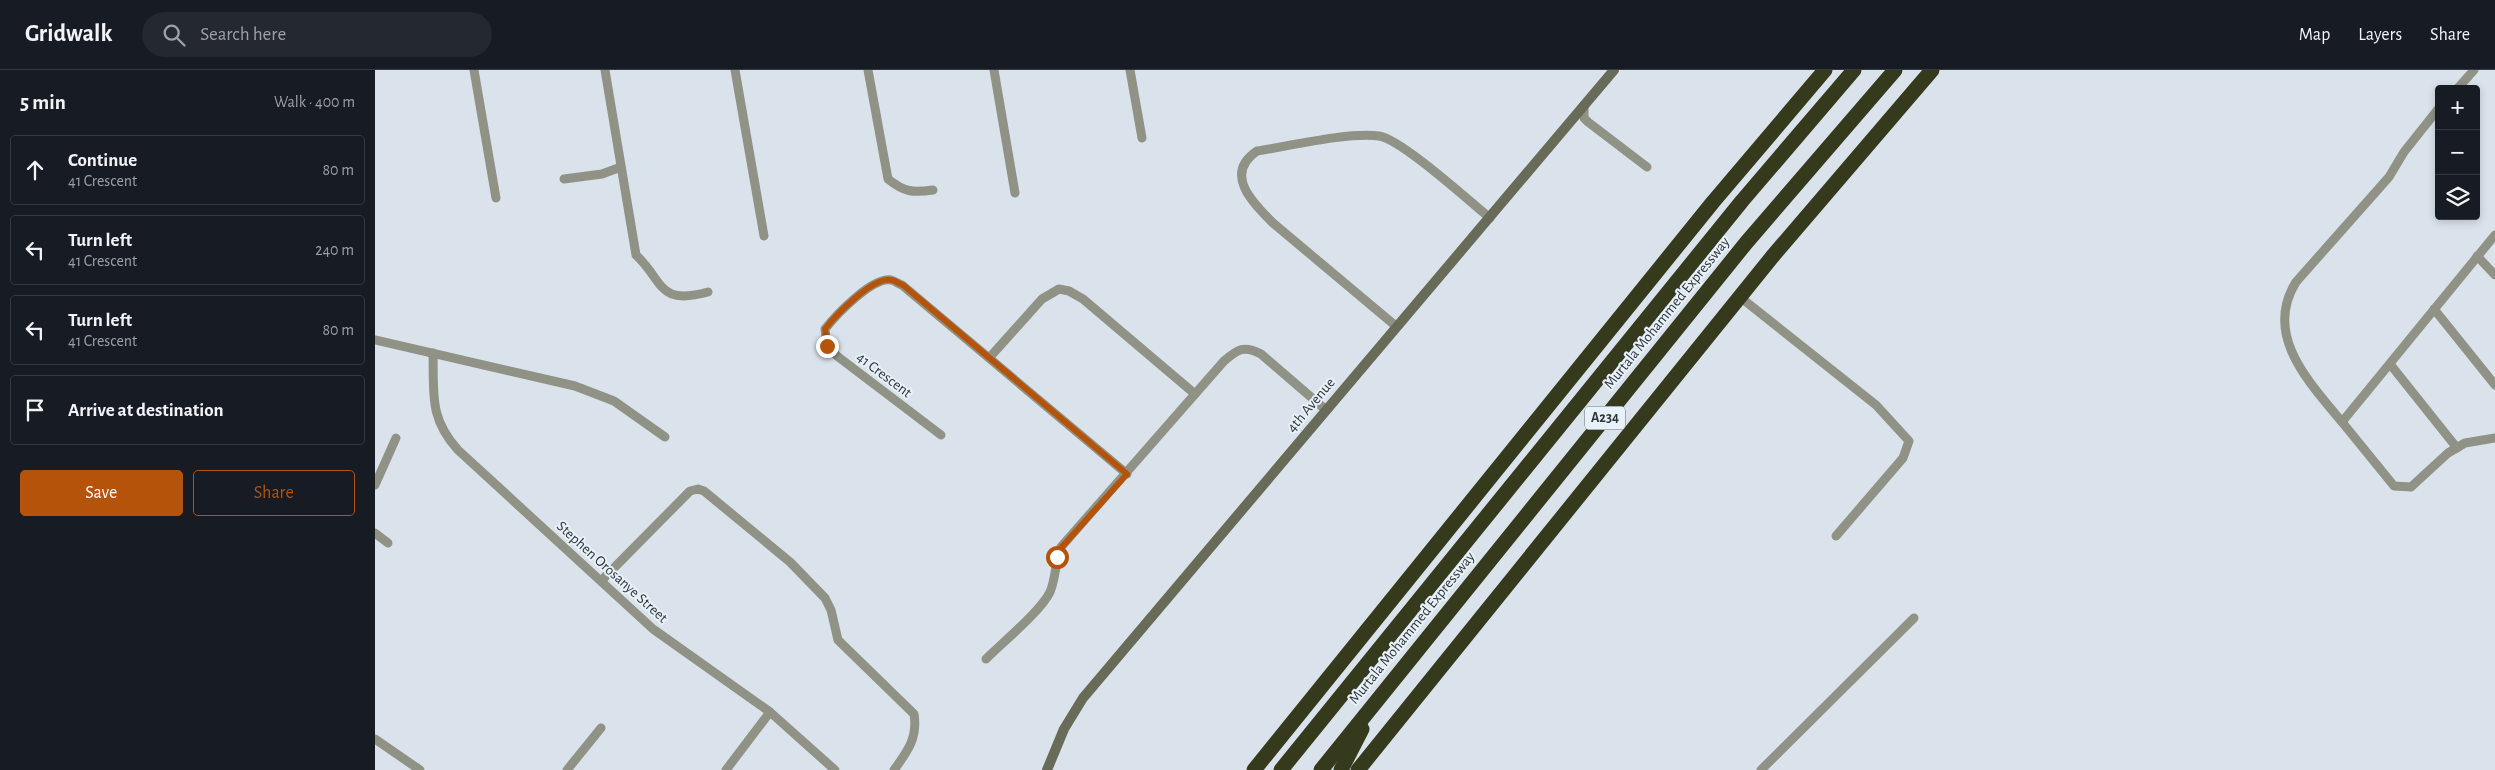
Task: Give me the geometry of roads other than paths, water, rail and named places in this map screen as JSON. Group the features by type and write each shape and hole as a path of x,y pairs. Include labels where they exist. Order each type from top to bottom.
{"highway":[{"path":"1255,770 1713,202 1825,70"},
{"name":"Murtala Mohammed Expressway","path":"1281,770 1742,202 1854,70"},
{"name":"Murtala Mohammed Expressway","path":"1321,770 1745,243 1895,70"},
{"path":"1359,770 1740,297 1931,70"},
{"path":"1255,770 1350,683"},
{"path":"1341,770 1378,699"}],"street":[{"path":"474,70 496,198"},
{"path":"605,70 636,255 644,262 658,284 669,293 692,296 708,292"},
{"path":"735,70 763,236"},
{"path":"869,70 888,179 897,187 909,192 933,190"},
{"path":"994,70 1015,193"},
{"path":"1130,70 1142,138"},
{"name":"4th Avenue","path":"1047,770 1064,729 1083,698 1614,70"},
{"path":"2461,85 2474,70"},
{"path":"1585,105 1584,118 1647,167"},
{"path":"2435,113 2404,152 2389,177 2365,201 2296,282 2287,297 2284,321 2290,348 2304,375 2394,486 2411,487 2448,452 2465,443 2495,438"},
{"path":"1397,327 1273,223 1257,207 1242,180 1241,168 1247,158 1257,151 1359,135 1381,136 1402,146 1490,218"},
{"path":"565,180 602,174 621,166"},
{"path":"2342,422 2495,235"},
{"path":"2477,256 2495,274"},
{"name":"41 Crescent","path":"941,435 837,356 827,346 825,329 834,317 854,299 879,282 891,280 903,285 991,357 1127,474"},
{"path":"991,357 1041,299 1059,289 1069,291 1083,299 1195,394"},
{"path":"1740,297 1876,405 1909,441 1903,458 1836,536"},
{"path":"2434,309 2494,383"},
{"path":"375,340 575,386 614,401 665,437"},
{"path":"986,659 1045,601 1051,588 1057,557 1061,548 1224,361 1236,351 1249,348 1261,354 1326,410"},
{"name":"Stephen Orosanye Street","path":"433,353 434,400 439,423 446,436 653,629 770,712 835,770"},
{"path":"2390,364 2457,448"},
{"path":"375,485 396,438"},
{"path":"601,581 690,491 698,489 704,491 790,562 825,598 831,610 838,640 914,714 916,726 912,745 894,770"},
{"path":"375,533 388,543"},
{"path":"1761,770 1914,618"},
{"path":"726,770 770,712"},
{"path":"567,770 601,728"},
{"path":"375,739 420,770"}]}
